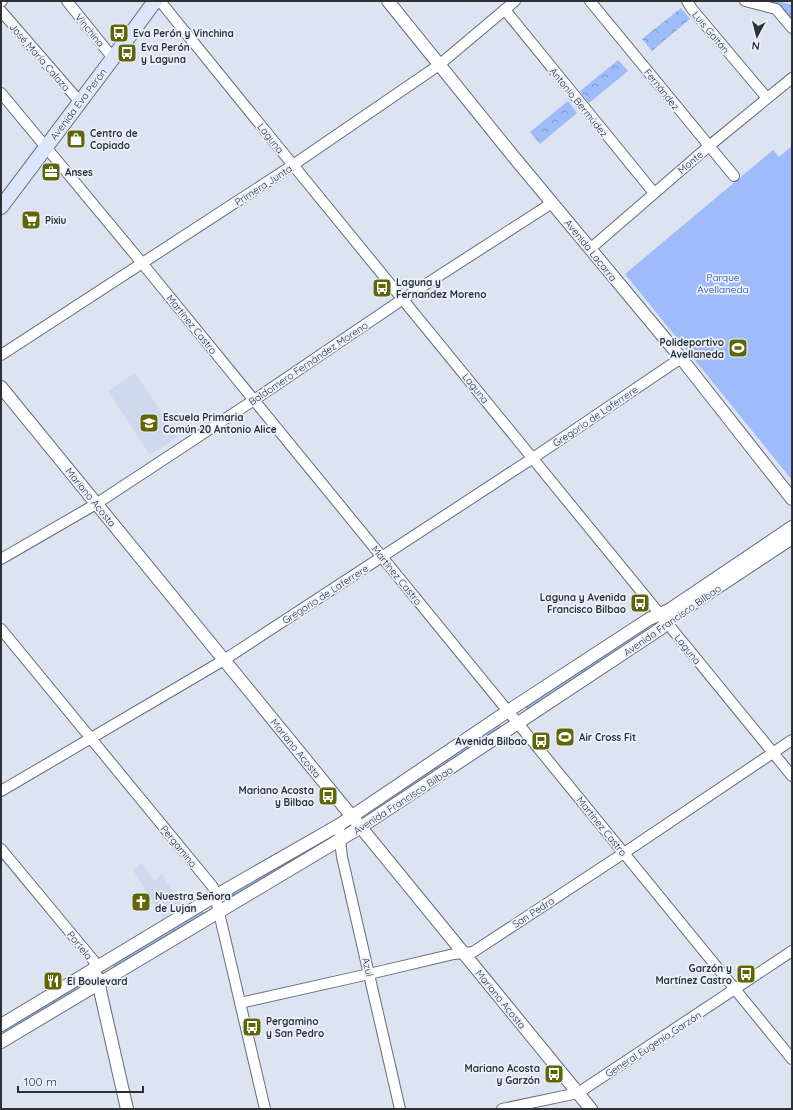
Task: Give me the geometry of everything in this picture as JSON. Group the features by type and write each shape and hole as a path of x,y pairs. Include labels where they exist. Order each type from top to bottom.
{"main road":[{"name":"Avenida Eva Perón","path":"1,207 155,1"}],"street":[{"name":"Vinchina","path":"67,1 113,58"},
{"name":"Laguna","path":"160,1 792,776"},
{"name":"Avenida Lacarra","path":"388,1 680,358 792,499"},
{"name":"Primera Junta","path":"1,355 293,165 439,65 515,1"},
{"name":"Fernández","path":"590,1 734,176"},
{"name":"Luis Gaitán","path":"687,1 767,98"},
{"path":"745,1 776,9 792,28"},
{"name":"Antonio Bermúdez","path":"505,10 654,193"},
{"name":"José María Calaza","path":"1,11 80,102"},
{"name":"Monte","path":"590,249 709,146 792,78"},
{"name":"Martínez Castro","path":"3,99 46,147 142,263 792,1059"},
{"name":"Baldomero Fernández Moreno","path":"1,559 96,504 254,400 403,299 552,203"},
{"name":"Gregorio de Laferrere","path":"1,791 224,660 533,458 680,358"},
{"name":"Mariano Acosta","path":"1,387 591,1109"},
{"name":"Avenida Francisco Bilbao","path":"1,1042 361,828 660,630 668,610 792,527"},
{"name":"Avenida Francisco Bilbao","path":"1,1025 215,896 340,825 508,711 648,619 674,616 792,538"},
{"name":"Pergamino","path":"1,630 213,887 265,1109"},
{"name":"San Pedro","path":"240,1003 454,954 473,952 792,740"},
{"name":"Azul","path":"340,825 342,857 400,1109"},
{"name":"Portela","path":"1,848 94,961 127,1109"},
{"name":"General Eugenio Garzón","path":"502,1109 531,1106 578,1093 792,951"}],"shaded area":[{"name":"Escuela Primaria Común 20 Antonio Alice","path":"135,373 178,436 150,455 108,391"},
{"path":"142,863 154,881 162,874 182,906 163,918 133,870"}],"green space":[{"path":"759,1 779,1 792,5 792,22"},
{"path":"681,8 690,19 652,51 642,39"},
{"path":"618,60 628,71 589,103 580,91"},
{"path":"568,101 577,113 540,144 530,132"},
{"name":"Polideportivo Avellaneda","path":"792,146 792,480 625,274 773,150 779,157"},
{"path":"647,626 650,629 528,711 526,710 526,706"},
{"path":"499,724 502,727 370,814 369,812"},
{"path":"329,836 330,838 232,898 231,893"},
{"path":"201,911 206,914 114,968 113,963"},
{"path":"83,982 85,986 1,1039 1,1029"}],"place":[{"name":"Eva Perón y Vinchina","path":"119,33"},
{"name":"Eva Perón y Laguna","path":"127,53"},
{"name":"Centro de Copiado","path":"76,139"},
{"name":"Anses","path":"51,172"},
{"name":"Pixiu","path":"31,220"},
{"name":"Laguna y Fernandez Moreno","path":"382,288"},
{"name":"Polideportivo Avellaneda","path":"738,348"},
{"name":"Escuela Primaria Común 20 Antonio Alice","path":"149,423"},
{"name":"Laguna y Avenida Francisco Bilbao","path":"640,603"},
{"name":"Air Cross Fit","path":"565,737"},
{"name":"Avenida Bilbao","path":"541,741"},
{"name":"Mariano Acosta y Bilbao","path":"328,796"},
{"name":"Nuestra Señora de Lujan","path":"141,902"},
{"name":"Garzón y Martínez Castro","path":"746,974"},
{"name":"El Boulevard","path":"53,981"},
{"name":"Pergamino y San Pedro","path":"252,1027"},
{"name":"Mariano Acosta y Garzón","path":"554,1074"}],"park label":[{"name":"Parque Avellaneda","path":"723,282"}]}
